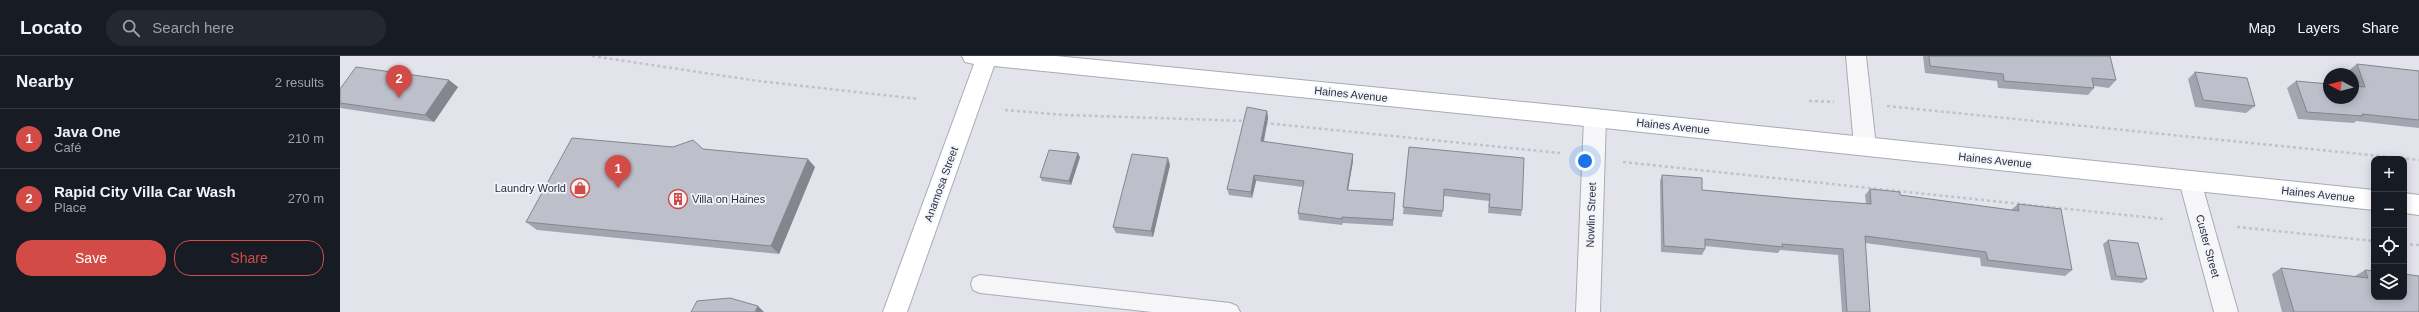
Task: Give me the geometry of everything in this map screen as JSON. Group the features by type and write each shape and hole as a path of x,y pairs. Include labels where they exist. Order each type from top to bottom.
{"main road":[{"name":"Haines Avenue","path":"982,56 1595,118 2371,200"},
{"name":"Anamosa Street","path":"895,312 982,56"},
{"path":"2407,203 2419,205"}],"street":[{"path":"1856,56 1865,146"},
{"name":"Nowlin Street","path":"1588,312 1595,118"},
{"name":"Custer Street","path":"2190,181 2226,312"}],"lane":[{"path":"980,284 1230,312"}],"path":[{"path":"592,56 758,81 919,99"},
{"path":"1809,100 1861,103 2419,160"},
{"path":"1005,110 1066,115 1249,122"},
{"path":"1257,122 1560,154"},
{"path":"1624,162 2163,218"},
{"path":"2237,227 2371,241"},
{"path":"2407,244 2419,245"}],"building":[{"path":"1929,56 2110,56 2116,80 2092,78 2094,88 2004,81 2003,74 1930,66"},
{"path":"2357,64 2419,71 2419,120 2362,114 2363,116 2307,112 2296,81 2323,83 2323,104 2359,104 2359,86 2365,87"},
{"path":"356,67 449,80 425,115 340,103 340,89"},
{"path":"2195,72 2247,78 2255,106 2203,100"},
{"path":"1247,107 1267,111 1261,141 1353,154 1347,190 1395,193 1393,220 1342,217 1342,219 1298,213 1304,181 1254,175 1251,192 1227,189"},
{"name":"Villa on Haines","path":"572,138 673,147 693,140 703,149 808,159 771,246 526,222"},
{"path":"1409,147 1524,158 1522,210 1489,207 1490,194 1444,189 1443,211 1403,207"},
{"path":"1049,150 1078,153 1069,181 1040,177"},
{"path":"1132,154 1168,158 1151,231 1113,227"},
{"path":"1662,175 1702,178 1702,190 1801,199 1871,204 1870,189 1900,192 1900,195 2019,211 2018,204 2061,209 2072,270 1988,260 1986,252 1865,236 1870,312 1847,312 1843,249 1782,244 1783,247 1705,239 1705,249 1664,246"},
{"path":"2108,240 2138,243 2147,279 2116,276"},
{"path":"2281,268 2368,278 2365,270 2371,271 2371,300 2407,300 2407,274 2419,276 2419,312 2294,312"},
{"path":"730,298 758,306 755,312 691,312 697,301"}],"place":[{"name":"Rapid City Villa Car Wash","path":"399,98"},
{"name":"Laundry World","path":"580,188"},
{"name":"Java One","path":"618,188"},
{"name":"Villa on Haines","path":"678,199"}]}
